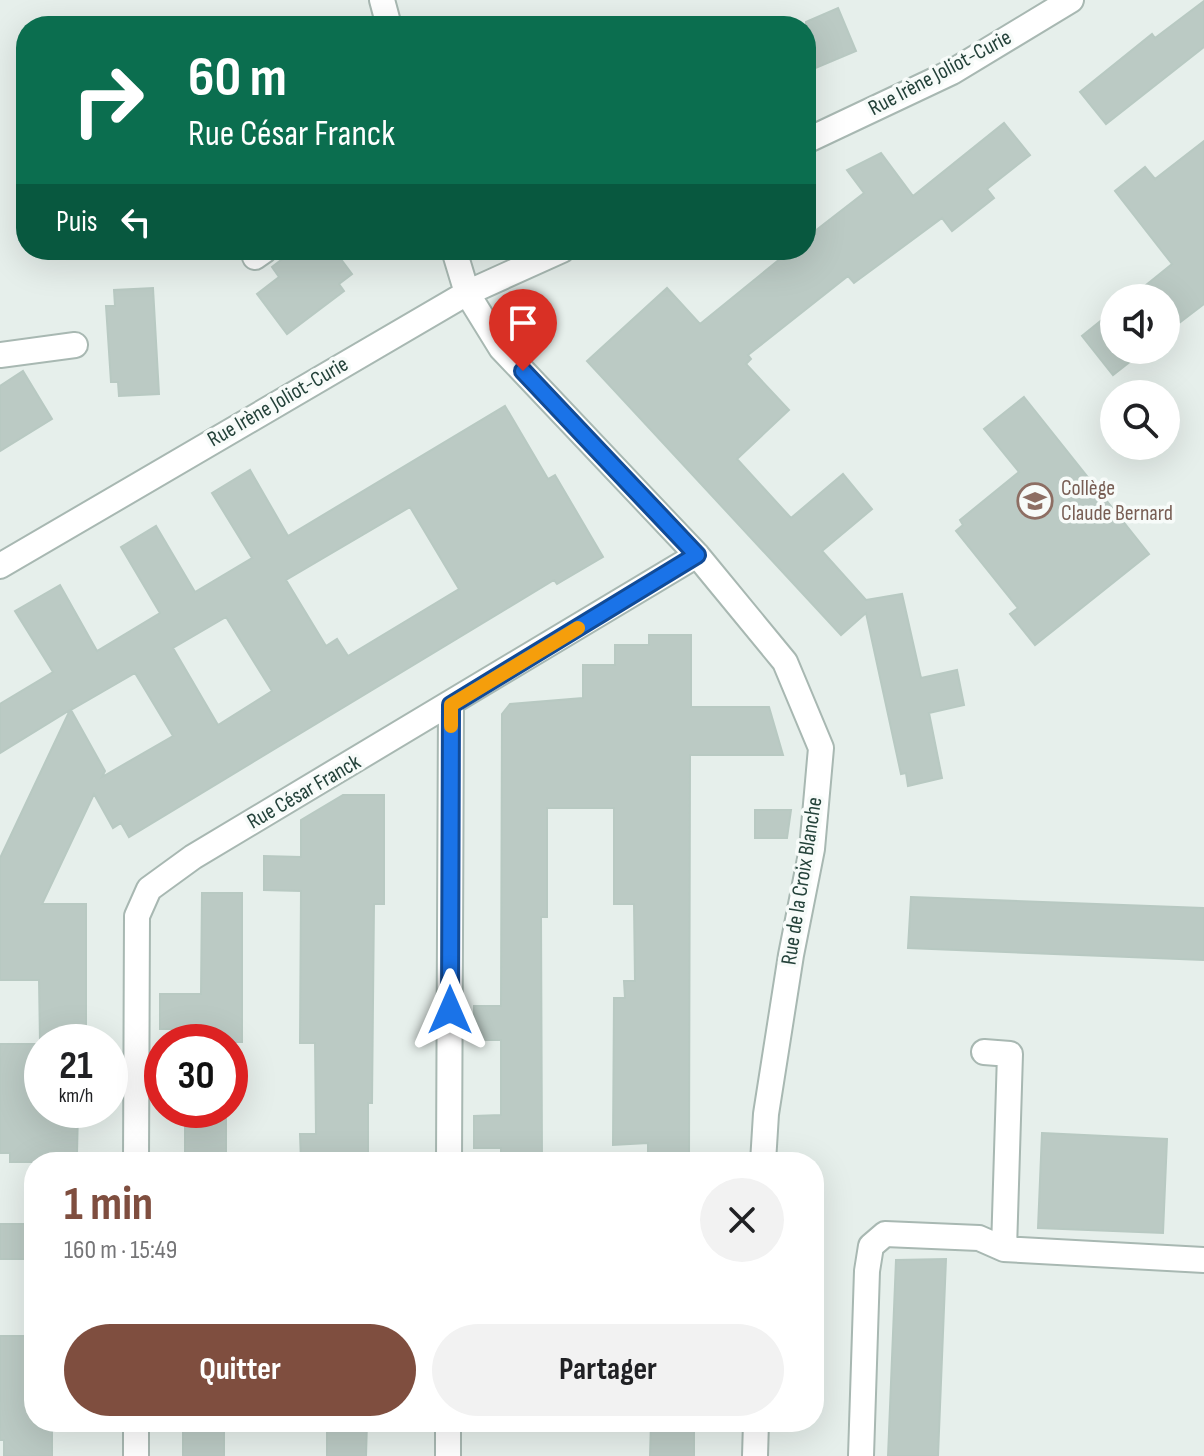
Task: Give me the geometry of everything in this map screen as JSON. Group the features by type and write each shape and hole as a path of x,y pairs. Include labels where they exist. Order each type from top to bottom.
{"street":[{"name":"Rue Irène Joliot-Curie","path":"816,136 952,72 1071,0"},
{"name":"Rue de la Croix Blanche","path":"457,260 467,293 501,348 697,555 785,662 821,748 812,849 791,955 766,1114 764,1152"},
{"name":"Rue Irène Joliot-Curie","path":"0,566 467,293 540,260"},
{"path":"0,355 75,345"},
{"name":"Rue César Franck","path":"136,1152 137,916 149,889 193,857 697,555"},
{"path":"449,1152 451,705"},
{"path":"984,1052 1010,1054 1004,1249"},
{"path":"861,1456 871,1246 885,1234 979,1238 1004,1249 1204,1260"},
{"path":"136,1432 136,1456"},
{"path":"448,1432 448,1456"},
{"path":"755,1456 756,1432"}],"building":[{"path":"1204,1 1204,47 1106,124 1080,92 1152,34 1155,38"},
{"path":"838,8 856,51 816,68 816,18"},
{"path":"1004,123 1030,155 987,189 994,198 952,231 942,218 854,283 848,276 748,355 751,359 746,364 789,410 737,459 791,518 843,474 872,509 822,551 866,600 902,594 921,678 957,670 964,705 929,713 942,778 908,786 906,773 901,774 866,613 841,635 587,361 667,288 700,324 779,260 816,260 816,230 864,193 847,170 881,153 913,196"},
{"path":"1204,141 1204,304 1180,322 1180,284 1147,284 1172,264 1115,191 1145,167 1155,179"},
{"path":"281,260 342,260 352,274 339,284 344,291 287,334 257,294 279,277 272,267"},
{"path":"153,288 159,394 119,396 118,382 111,382 106,306 115,306 114,290"},
{"path":"1100,321 1100,359 1082,336"},
{"path":"1104,364 1127,364 1113,375"},
{"path":"23,371 52,419 0,451 0,386"},
{"path":"1024,397 1149,554 1035,645 1010,614 1018,608 956,531 963,525 960,520 1019,472 984,429"},
{"path":"505,406 548,479 555,475 603,557 557,584 554,580 129,837 121,823 113,828 94,794 42,904 86,904 86,1024 40,1024 39,980 0,980 0,858 70,710 0,753 0,704 53,672 15,611 60,585 97,651 160,613 121,547 156,526 195,592 252,558 212,493 250,470 288,536","holes":["410,507 459,589 348,656 337,639 326,646 286,580","226,617 272,691 218,725 173,648","135,673 173,736 102,777 105,771 71,710"]},
{"path":"649,635 691,635 691,707 769,707 783,755 690,755 689,1152 648,1152 648,1143 613,1145 614,998 625,998 624,981 635,981 634,904 614,904 614,808 547,808 547,917 541,917 542,1152 501,1152 501,1148 474,1148 474,1116 501,1115 501,1040 474,1040 474,1006 501,1006 502,714 510,704 583,698 583,665 615,665 615,645 649,645"},
{"path":"343,795 384,795 384,904 374,904 372,1103 368,1103 368,1152 301,1152 300,1134 316,1134 315,1043 300,1043 301,891 264,890 264,856 301,857 301,820"},
{"path":"755,810 791,810 787,838 755,838"},
{"path":"202,893 242,893 242,1024 160,1024 160,994 201,994"},
{"path":"911,897 1204,908 1204,960 908,948"},
{"path":"0,1044 24,1044 24,1128 78,1128 77,1152 24,1152 24,1162 10,1162 10,1153 0,1153"},
{"path":"185,1128 226,1128 226,1152 185,1152"},
{"path":"1042,1133 1167,1139 1163,1233 1038,1228"},
{"path":"0,1224 24,1224 24,1259 0,1259"},
{"path":"946,1259 938,1456 888,1456 896,1260"},
{"path":"0,1336 24,1336 24,1432 52,1432 52,1456 4,1456 4,1440 0,1440"},
{"path":"183,1432 224,1432 224,1456 183,1456"},
{"path":"327,1432 367,1432 366,1456 327,1456"},
{"path":"651,1432 694,1432 694,1456 650,1456"}],"slow traffic":[{"path":"451,726 451,705 578,628"}],"place":[{"name":"Collège Claude Bernard","path":"1035,501"}],"route":[{"path":"450,1010 451,705 697,555 523,371"}]}
